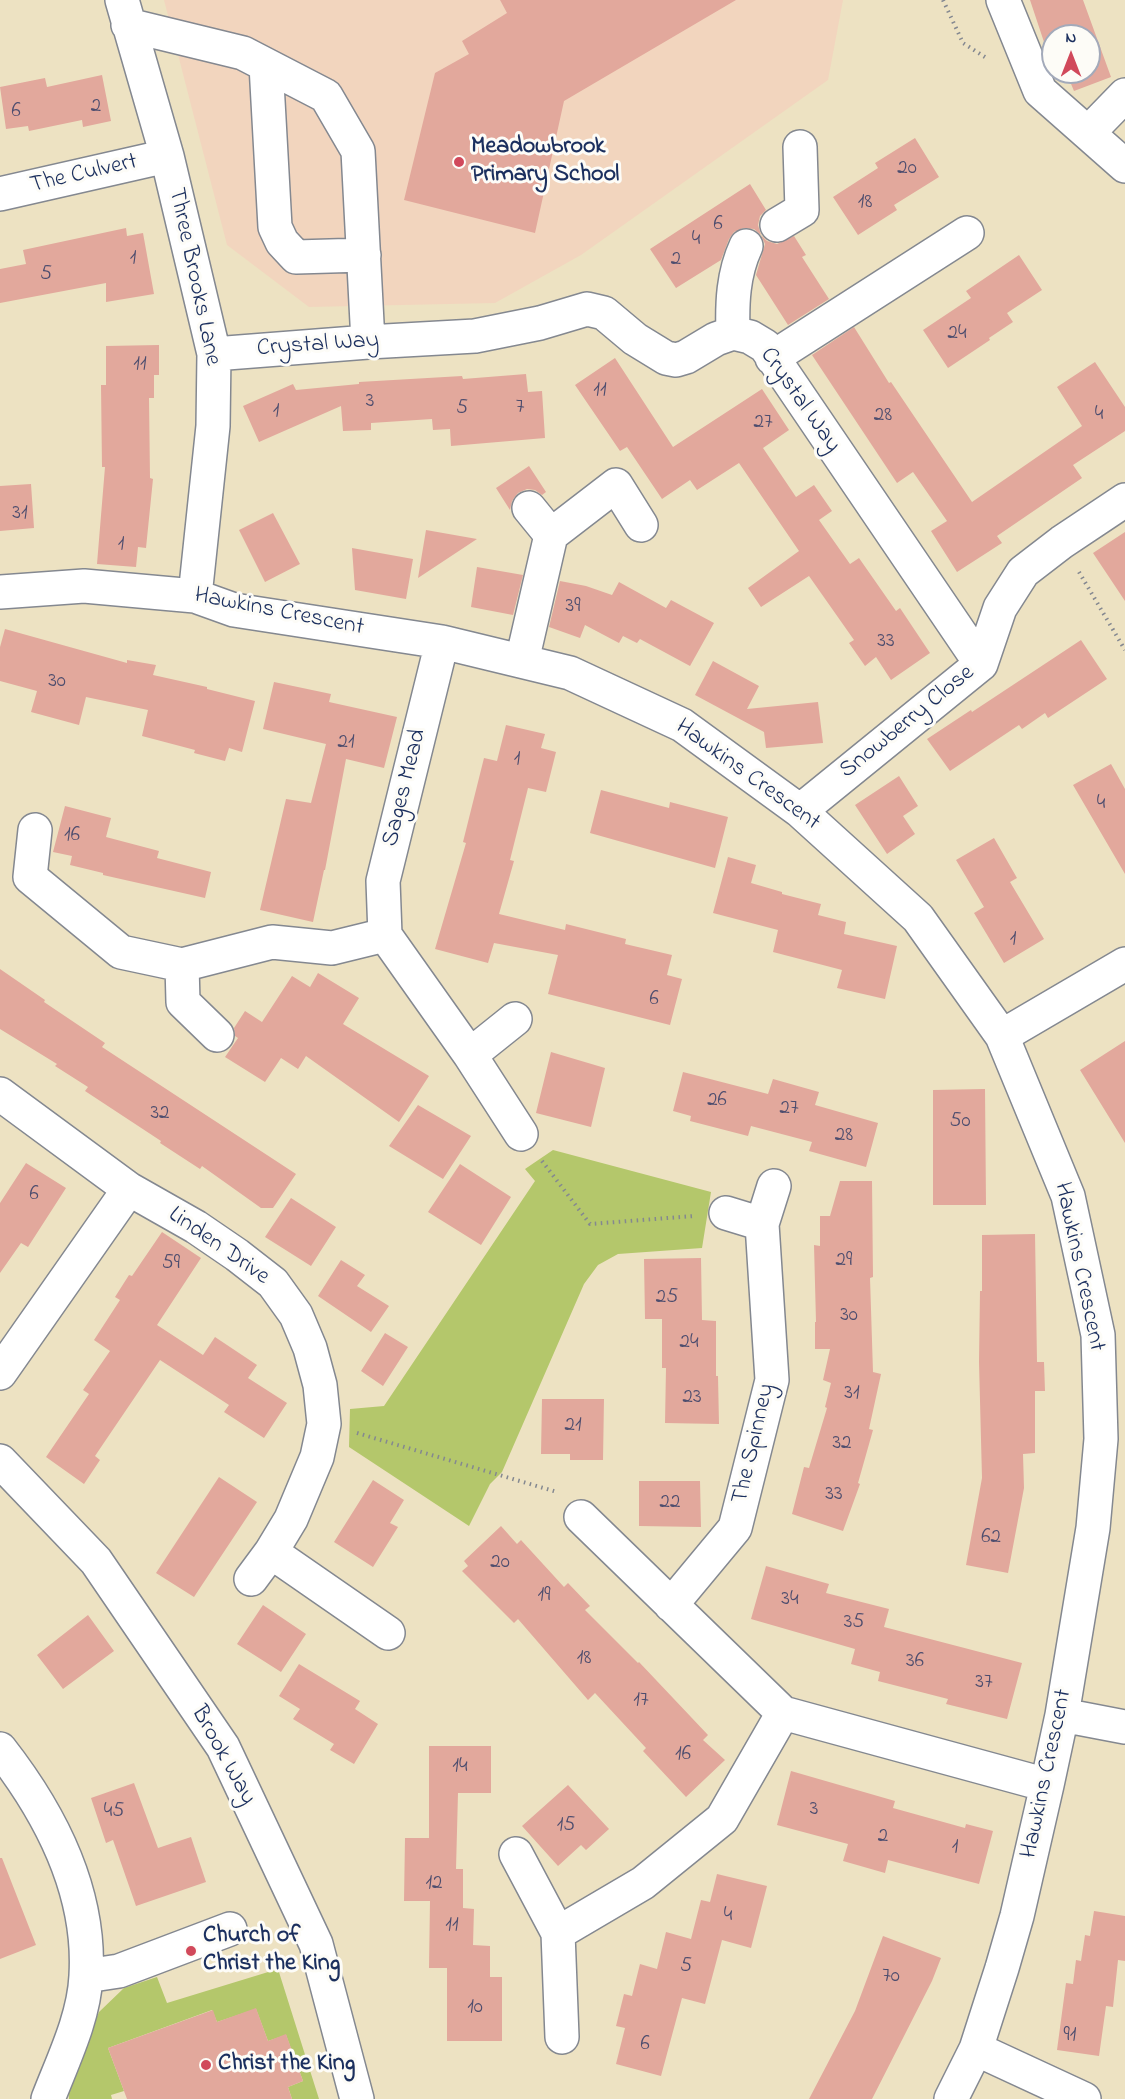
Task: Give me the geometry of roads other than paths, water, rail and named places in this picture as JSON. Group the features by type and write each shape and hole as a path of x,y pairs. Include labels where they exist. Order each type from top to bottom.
{"street":[{"path":"1004,0 1040,91 1125,166"},
{"path":"125,12 243,52 326,96 358,151 368,342"},
{"name":"Three Brooks Lane","path":"125,12 167,156 214,354 213,426 195,596"},
{"path":"266,65 275,227 282,242 296,257 364,255"},
{"path":"1088,133 1125,95"},
{"path":"777,225 802,210 800,147"},
{"name":"The Culvert","path":"0,194 167,156"},
{"path":"772,358 967,233"},
{"path":"732,333 735,281 738,263 746,246"},
{"name":"Crystal Way","path":"214,354 475,336 540,323 587,309 604,313 635,339 666,358 676,360 732,333 750,337 765,346 981,664"},
{"path":"522,662 551,535 616,485 642,525"},
{"name":"Snowberry Close","path":"800,811 981,664 1000,608 1023,572 1062,542 1125,500"},
{"path":"529,508 551,535"},
{"name":"Hawkins Crescent","path":"0,592 84,586 195,596 234,610 442,642 570,673 682,724 800,811 918,918 1002,1036 1068,1196 1098,1335 1113,1439 1093,1528 1062,1715 1017,1916 976,2049 951,2099"},
{"name":"Sages Mead","path":"385,935 383,881 442,642"},
{"path":"35,830 30,877 121,952 182,965 272,942 332,948 385,935 470,1055 521,1134"},
{"path":"1002,1036 1125,964"},
{"path":"182,965 183,1002 217,1035"},
{"path":"470,1055 516,1019"},
{"name":"Linden Drive","path":"0,1094 129,1189 196,1227 237,1255 273,1283 296,1315 310,1347 320,1385 324,1424 317,1457 291,1519 251,1579"},
{"name":"The Spinney","path":"671,1605 735,1528 772,1380 762,1224 774,1186"},
{"path":"0,1373 129,1189"},
{"path":"726,1213 762,1224"},
{"name":"Brook Way","path":"0,1461 96,1561 223,1747 316,1944 357,2099"},
{"path":"581,1517 783,1713 1047,1785"},
{"path":"271,1552 388,1633"},
{"path":"558,1932 643,1883 722,1819 783,1713"},
{"path":"1062,1715 1125,1727"},
{"path":"0,1749 26,1782 60,1844 80,1902 86,1976 80,2012 48,2099"},
{"path":"516,1854 558,1932 562,2037"},
{"path":"86,1976 118,1971 230,1929"},
{"path":"976,2049 1084,2099"}],"place":[{"name":"Meadowbrook Primary School","path":"459,162"},
{"name":"Church of Christ the King","path":"191,1951"},
{"name":"Christ the King","path":"206,2065"}]}
